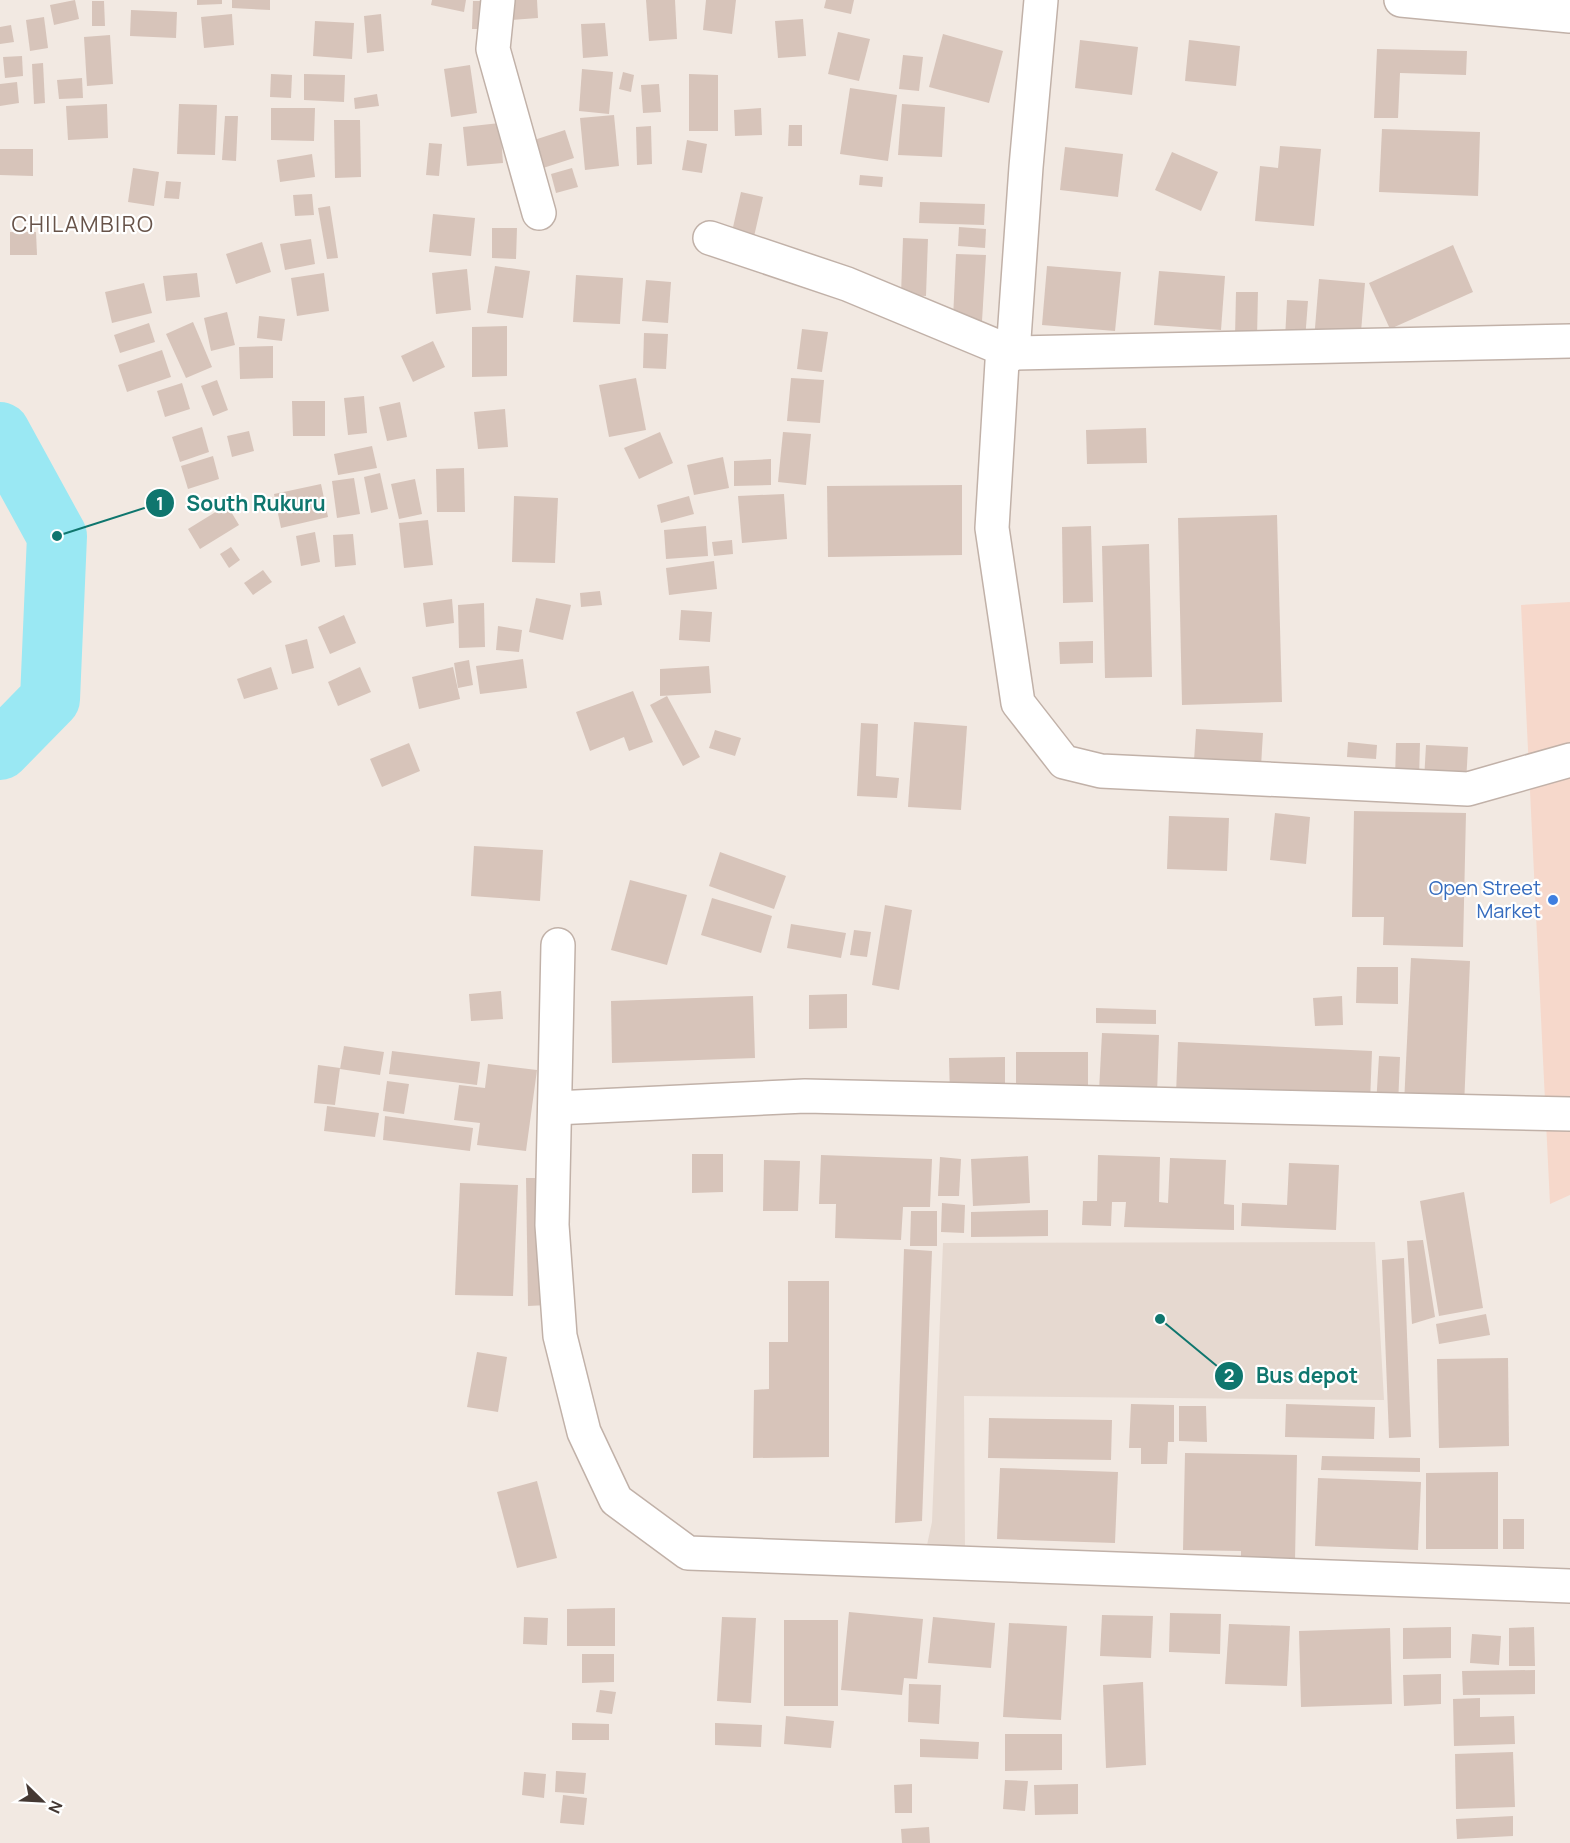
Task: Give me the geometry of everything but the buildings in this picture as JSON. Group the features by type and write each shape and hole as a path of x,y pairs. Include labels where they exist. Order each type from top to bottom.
{"street":[{"path":"498,0 493,49 539,213"},
{"path":"1041,0 1013,353 1002,362 992,528 1017,703 1064,762 1101,771 1468,789 1570,760"},
{"path":"1401,0 1570,16"},
{"path":"710,238 847,284 1013,353 1570,342"},
{"path":"558,945 552,1225 560,1336 584,1432 616,1500 688,1553 1570,1586"},
{"path":"555,1108 805,1096 1570,1114"}],"shaded area":[{"name":"Open Street Market","path":"1570,602 1570,1195 1550,1204 1521,605"},
{"path":"1375,1242 1384,1400 964,1396 965,1547 927,1545 932,1522 943,1243"}],"waterway":[{"path":"0,432 57,536 50,699 0,750"}],"place":[{"name":"South Rukuru","path":"57,536"},
{"name":"Open Street Market","path":"1553,900"},
{"name":"Bus depot","path":"1160,1319"}],"district":[{"name":"CHILAMBIRO","path":"83,224"}]}
